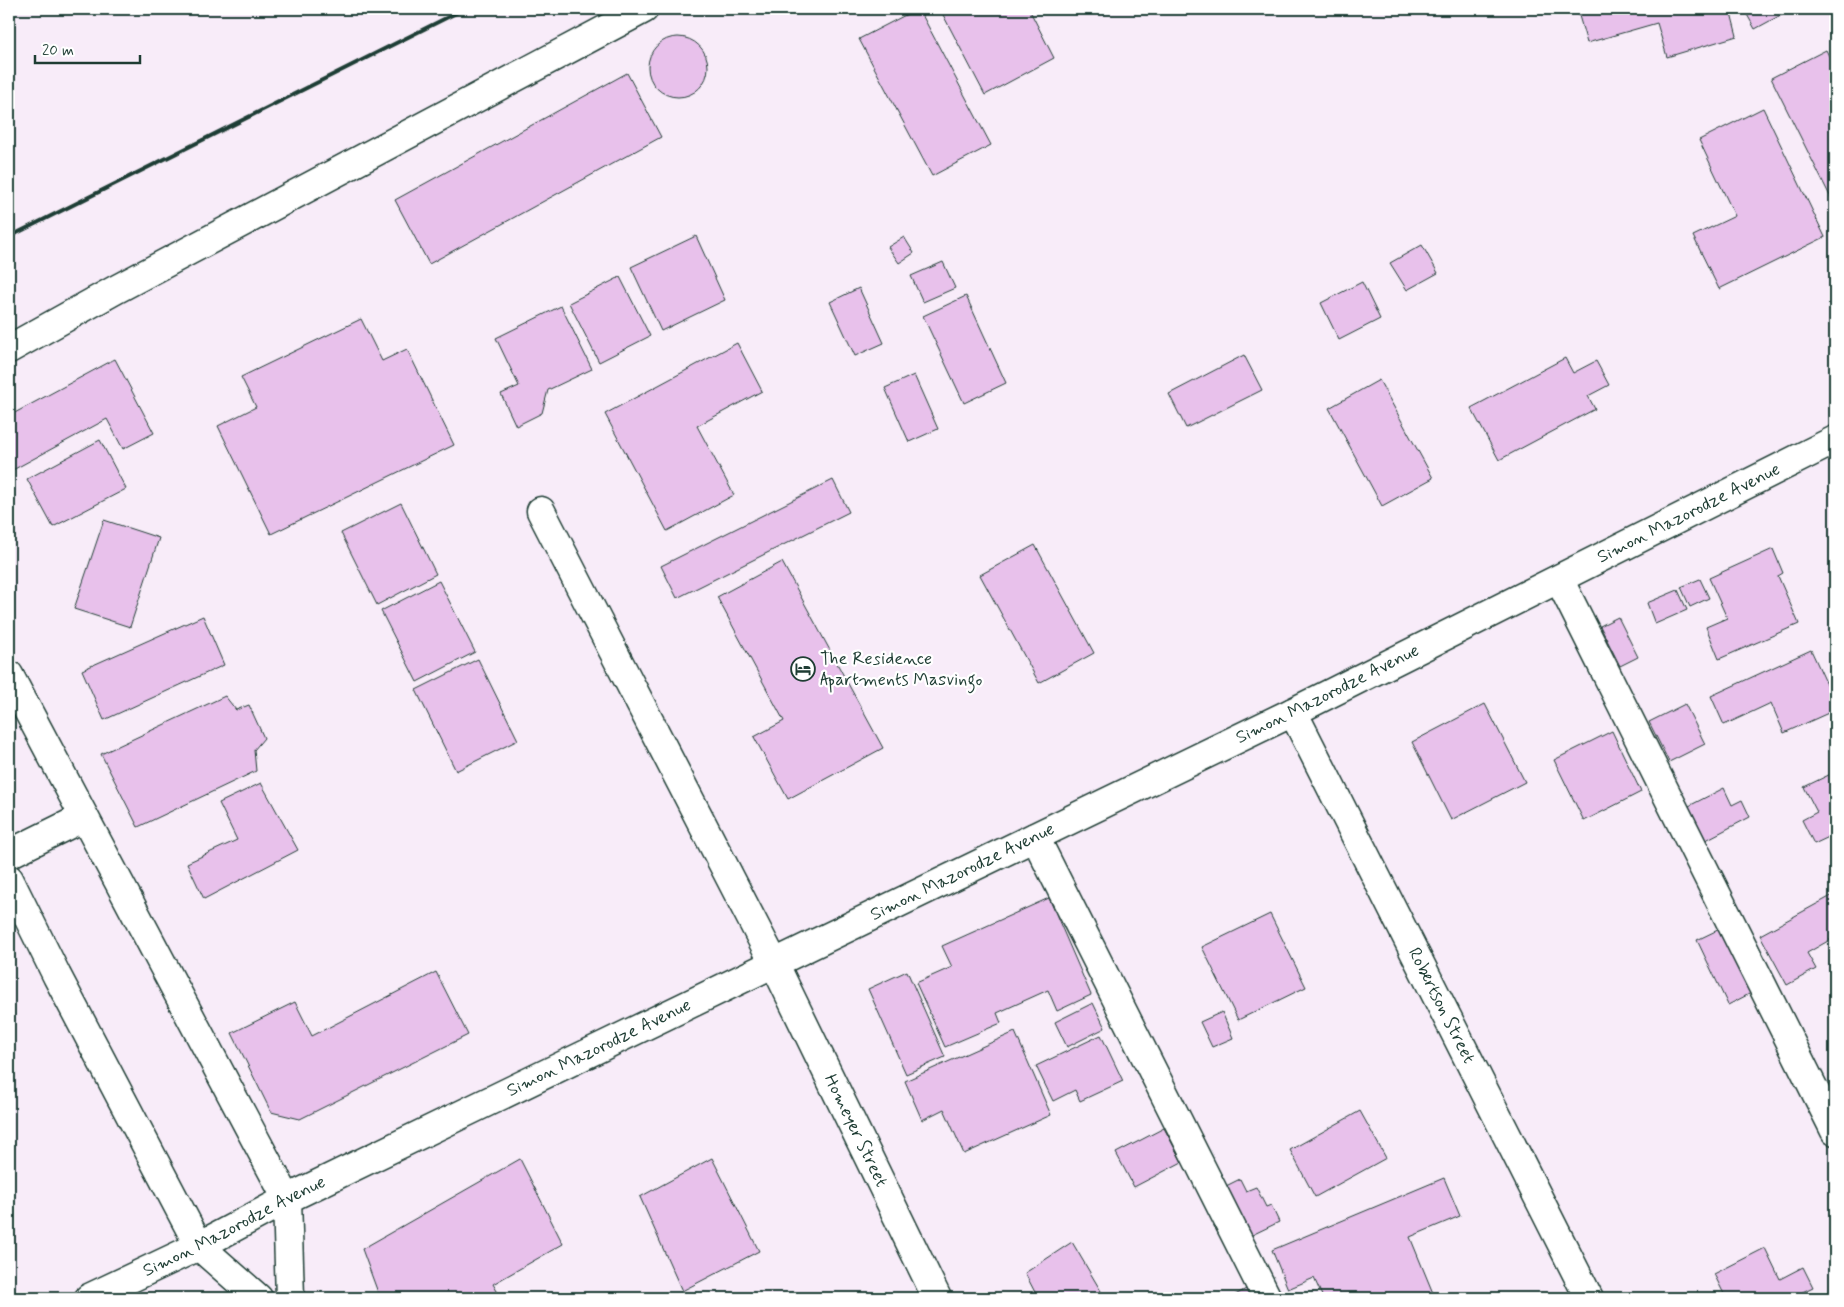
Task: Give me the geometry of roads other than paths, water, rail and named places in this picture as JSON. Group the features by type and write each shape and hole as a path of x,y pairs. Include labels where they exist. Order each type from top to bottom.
{"street":[{"path":"9,349 644,9"},
{"name":"Simon Mazorodze Avenue","path":"89,1298 1293,712 1559,579 1832,449"},
{"name":"Homeyer Street","path":"541,510 774,963 937,1298"},
{"path":"1559,579 1835,1131"},
{"path":"9,675 287,1200 290,1298"},
{"name":"Robertson Street","path":"1293,712 1589,1298"},
{"path":"9,854 84,817"},
{"path":"1035,837 1267,1298"},
{"path":"9,880 199,1246 258,1298"}],"railway":[{"path":"9,237 464,9"}],"place":[{"name":"The Residence Apartments Masvingo","path":"803,669"}]}
